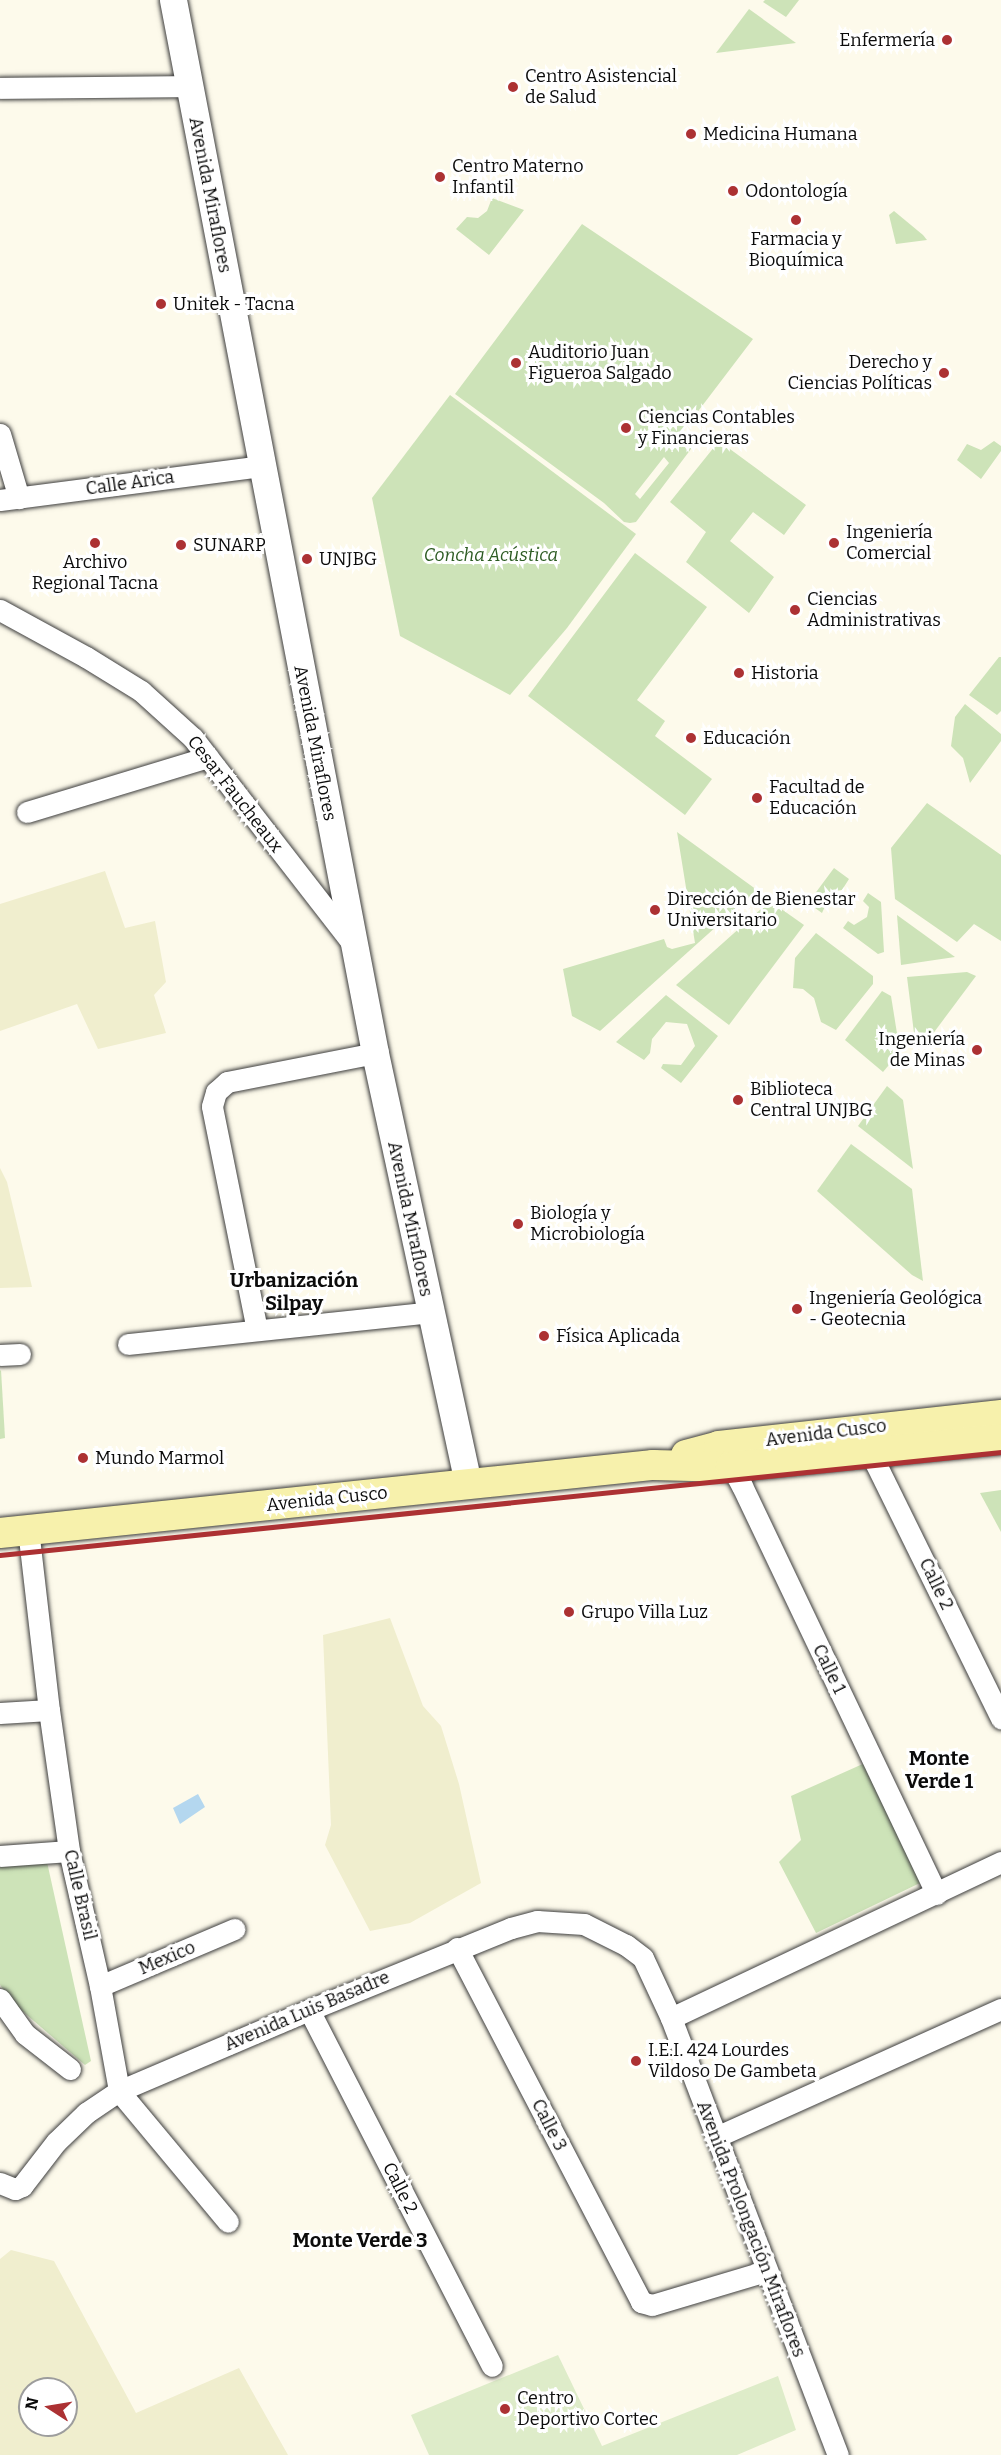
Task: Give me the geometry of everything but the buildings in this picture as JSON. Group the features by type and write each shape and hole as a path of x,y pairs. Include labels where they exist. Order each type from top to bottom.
{"main road":[{"name":"Avenida Cusco","path":"14,1531 653,1465 1001,1414"},
{"name":"Avenida Cusco","path":"725,1456 870,1452 1001,1438"}],"street":[{"name":"Avenida Miraflores","path":"173,0 375,1053 429,1312 468,1483"},
{"path":"0,88 189,86"},
{"path":"0,434 10,499"},
{"name":"Calle Arica","path":"10,499 261,466"},
{"name":"Cesar Faucheaux","path":"0,610 86,657 141,691 193,738 355,948"},
{"path":"27,812 208,757"},
{"path":"257,1330 212,1106 216,1092 227,1082 375,1053"},
{"path":"128,1344 429,1312"},
{"name":"Calle 2","path":"870,1452 1001,1718"},
{"name":"Calle 1","path":"725,1456 937,1894"},
{"name":"Calle Brasil","path":"14,1531 49,1710 69,1851 100,1986 119,2091 228,2222"},
{"path":"0,1713 49,1710"},
{"path":"0,1856 69,1851"},
{"path":"671,2018 1001,1862"},
{"name":"Avenida Luis Basadre","path":"0,2183 15,2189 22,2186 56,2142 86,2113 119,2091 458,1948 537,1921 584,1923 626,1945"},
{"name":"Mexico","path":"100,1986 234,1929"},
{"name":"Avenida Prolongación Miraflores","path":"626,1945 643,1958 671,2018 838,2455"},
{"name":"Calle 3","path":"458,1948 641,2302 652,2305 766,2271"},
{"path":"0,1999 25,2034 70,2069"},
{"name":"Calle 2","path":"309,2010 492,2366"},
{"path":"716,2137 999,2015"}],"shaded area":[{"path":"105,871 125,928 155,921 166,982 154,995 166,1033 98,1049 77,1004 0,1031 0,904"},
{"path":"0,1168 7,1182 32,1287 0,1288"},
{"path":"390,1618 423,1706 441,1726 459,1784 481,1883 410,1923 370,1931 325,1845 331,1825 323,1635"},
{"path":"11,2250 54,2261 136,2413 239,2368 288,2455 0,2455 0,2259"}],"green space":[{"path":"765,0 799,0 786,17 763,2"},
{"path":"749,9 796,43 716,53"},
{"path":"492,198 524,210 489,255 456,229 467,217 478,218 487,211"},
{"path":"894,211 927,240 896,244 889,215"},
{"path":"582,224 753,339 680,435 694,445 636,522 624,522 604,503 455,394","holes":["664,457 669,463 640,499 635,494"]},
{"name":"Concha Acústica","path":"450,395 636,534 567,628 510,695 400,636 372,498"},
{"path":"719,441 806,505 784,535 753,512 730,541 774,577 749,613 686,562 706,532 670,502"},
{"path":"994,441 1001,446 1001,451 981,479 957,460 967,444 981,450"},
{"path":"635,553 707,607 637,700 665,721 655,736 712,779 685,815 528,696"},
{"path":"1001,657 1001,711 997,715 969,695"},
{"path":"965,704 1001,734 1001,741 970,783 963,758 951,746 955,717"},
{"path":"927,803 1001,855 1001,941 974,924 957,942 895,899 891,848"},
{"path":"677,832 757,890 600,1031 572,1016 563,969 664,939 667,947 672,949 695,943"},
{"path":"834,868 849,879 842,890 832,891 822,913 808,903"},
{"path":"868,893 881,902 884,952 878,954 843,928 848,921 854,925 867,917 869,907 863,901"},
{"path":"770,901 804,925 729,1025 676,985"},
{"path":"897,915 955,957 901,965"},
{"path":"816,933 873,976 873,984 836,1030 821,1022 814,998 803,989 793,988 795,958"},
{"path":"967,972 976,976 926,1043 914,1033 907,977"},
{"path":"882,991 891,996 900,1052 883,1072 845,1040"},
{"path":"666,995 718,1036 681,1083 661,1068 663,1064 681,1065 695,1046 687,1024 666,1022 652,1039 650,1053 644,1060 616,1042"},
{"path":"887,1086 903,1100 913,1169 858,1126"},
{"path":"851,1144 912,1189 923,1281 912,1275 817,1191"},
{"path":"0,1371 5,1438 0,1439"},
{"path":"1001,1490 1001,1532 980,1493"},
{"path":"865,1763 920,1883 816,1933 779,1862 801,1840 791,1796"},
{"path":"47,1862 91,2061 85,2065 13,2003 0,1985 0,1867"},
{"name":"Centro Deportivo Cortec","path":"558,2355 602,2446 778,2376 796,2430 737,2455 429,2455 411,2415"}],"water":[{"path":"198,1794 205,1807 180,1824 173,1808"}],"railway":[{"path":"0,1555 1001,1452"}],"place":[{"name":"Enfermería","path":"947,40"},
{"name":"Centro Asistencial de Salud","path":"513,87"},
{"name":"Medicina Humana","path":"691,134"},
{"name":"Centro Materno Infantil","path":"440,177"},
{"name":"Odontología","path":"733,191"},
{"name":"Farmacia y Bioquímica","path":"796,220"},
{"name":"Unitek - Tacna","path":"161,304"},
{"name":"Auditorio Juan Figueroa Salgado","path":"516,363"},
{"name":"Derecho y Ciencias Políticas","path":"944,373"},
{"name":"Ciencias Contables y Financieras","path":"626,428"},
{"name":"Archivo Regional Tacna","path":"95,543"},
{"name":"Ingeniería Comercial","path":"834,543"},
{"name":"SUNARP","path":"181,545"},
{"name":"UNJBG","path":"307,559"},
{"name":"Ciencias Administrativas","path":"795,610"},
{"name":"Historia","path":"739,673"},
{"name":"Educación","path":"691,738"},
{"name":"Facultad de Educación","path":"757,798"},
{"name":"Dirección de Bienestar Universitario","path":"655,910"},
{"name":"Ingeniería de Minas","path":"977,1050"},
{"name":"Biblioteca Central UNJBG","path":"738,1100"},
{"name":"Biología y Microbiología","path":"518,1224"},
{"name":"Ingeniería Geológica - Geotecnia","path":"797,1309"},
{"name":"Física Aplicada","path":"544,1336"},
{"name":"Mundo Marmol","path":"83,1458"},
{"name":"Grupo Villa Luz","path":"569,1612"},
{"name":"I.E.I. 424 Lourdes Vildoso De Gambeta","path":"636,2061"},
{"name":"Centro Deportivo Cortec","path":"505,2409"}],"district":[{"name":"Urbanización Silpay","path":"294,1292"},
{"name":"Monte Verde 1","path":"939,1770"},
{"name":"Monte Verde 3","path":"360,2240"}]}
